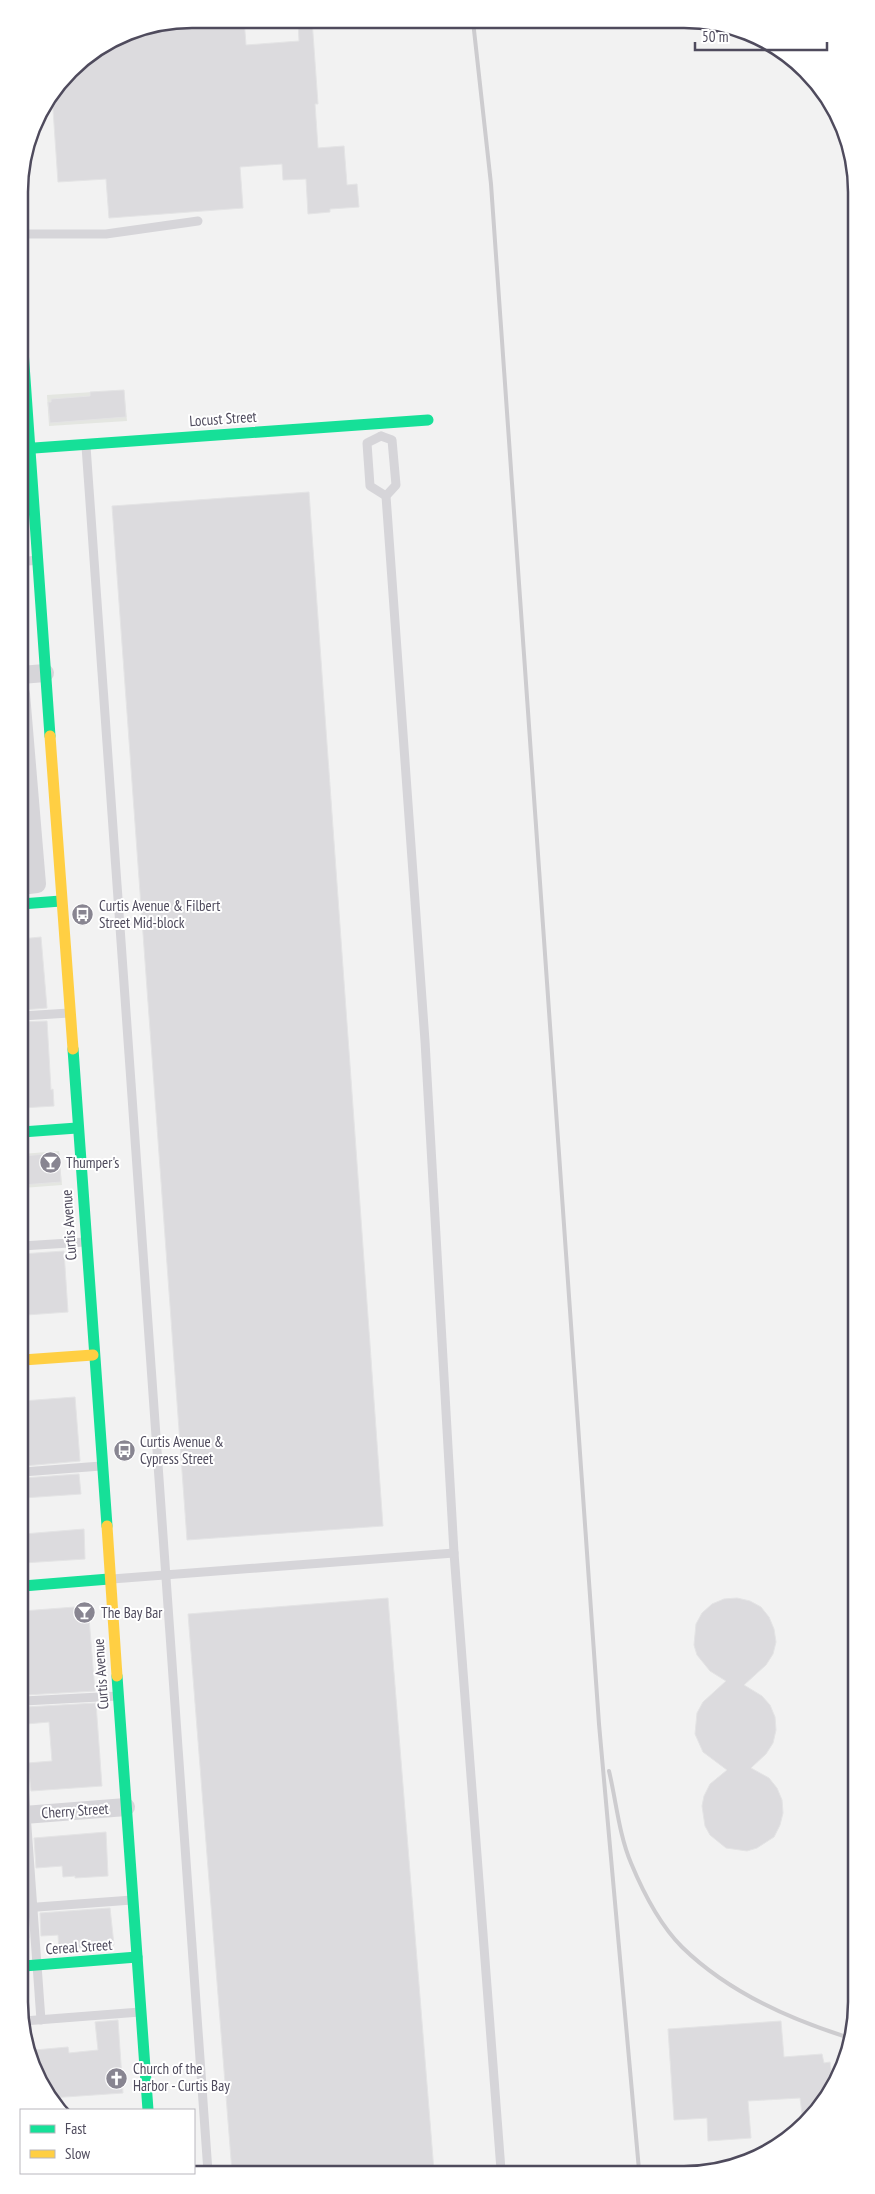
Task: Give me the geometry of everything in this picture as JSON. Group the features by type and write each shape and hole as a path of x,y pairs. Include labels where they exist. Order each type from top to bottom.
{"main road":[{"name":"Locust Street","path":"28,448 428,420"},
{"name":"Curtis Avenue","path":"28,476 37,560 148,2109"},
{"path":"28,903 61,901"},
{"path":"28,1132 77,1128"},
{"path":"28,1360 93,1355"},
{"path":"28,1586 109,1579"},
{"name":"Cereal Street","path":"28,1966 137,1957"}],"street":[{"path":"28,674 45,673"},
{"path":"28,770 37,884 28,885"},
{"name":"Cherry Street","path":"28,1815 126,1807"}],"lane":[{"path":"28,234 106,234 198,221"},
{"path":"380,423 381,436"},
{"path":"386,496 370,486 369,477 367,443 381,436 392,440 396,476 396,485 386,496 426,1041 454,1553 501,2166"},
{"path":"85,444 208,2166"},
{"path":"28,561 37,560"},
{"path":"28,1016 69,1013"},
{"path":"28,1246 85,1242"},
{"path":"28,1472 101,1466"},
{"path":"109,1579 454,1553"},
{"path":"28,1701 118,1696"},
{"path":"40,2020 37,1965 28,1908 132,1900"},
{"path":"29,2021 141,2012"}],"shaded area":[{"path":"124,390 127,421 49,426 47,395"},
{"path":"59,1151 62,1185 28,1188 28,1154"}],"building":[{"path":"245,28 246,45 299,41 298,28 313,28 318,104 315,104 318,148 344,146 347,185 357,184 359,207 330,209 330,212 308,214 306,179 283,180 282,164 240,167 243,208 109,218 106,179 58,182 53,104 83,68 109,49 139,36 170,29"},
{"path":"124,390 126,417 50,423 48,402 51,402 51,399 90,396 90,392"},
{"path":"309,492 383,1526 187,1540 112,506"},
{"path":"41,937 47,1008 28,1010 28,938"},
{"path":"47,1021 51,1090 53,1089 54,1106 28,1108 28,1022"},
{"path":"59,1153 61,1182 28,1185 28,1156"},
{"path":"64,1251 68,1312 28,1315 28,1254"},
{"path":"75,1397 80,1461 28,1466 28,1401"},
{"path":"79,1474 81,1494 28,1498 28,1478"},
{"path":"84,1529 85,1559 28,1563 28,1534"},
{"path":"388,1598 434,2166 232,2166 188,1614"},
{"path":"737,1598 750,1601 761,1607 769,1617 774,1629 776,1642 773,1654 766,1665 744,1685 762,1696 770,1705 775,1717 776,1730 773,1743 766,1754 751,1768 769,1778 777,1788 782,1800 783,1813 774,1837 757,1848 747,1851 726,1848 710,1835 705,1826 702,1806 704,1796 710,1784 727,1770 703,1752 695,1734 697,1713 703,1702 726,1681 710,1671 697,1655 694,1645 696,1624 702,1613 712,1604 724,1599"},
{"path":"88,1606 95,1691 28,1695 28,1611"},
{"path":"96,1703 102,1786 31,1791 28,1763 52,1761 49,1722 28,1724 28,1707"},
{"path":"106,1832 108,1876 63,1877 62,1866 36,1868 34,1838"},
{"path":"110,1908 114,1945 59,1949 58,1935 41,1936 40,1913"},
{"path":"118,2020 123,2093 58,2097 44,2075 35,2050 68,2047 69,2053 98,2050 95,2022"},
{"path":"781,2021 784,2057 822,2054 824,2063 830,2062 831,2073 820,2094 804,2114 802,2114 800,2098 748,2101 751,2138 708,2141 707,2118 674,2120 668,2029"}],"railway":[{"path":"474,28 491,184 599,1724 639,2166"},
{"path":"609,1771 621,1829 631,1863 652,1907 674,1938 700,1963 739,1990 783,2013 844,2036"}],"traffic: fast":[{"path":"28,448 428,420"},
{"path":"28,421 50,736"},
{"path":"28,903 61,901"},
{"path":"73,1049 107,1526"},
{"path":"28,1132 77,1128"},
{"path":"28,1586 109,1579"},
{"path":"117,1676 148,2109"},
{"path":"28,1966 137,1957"}],"traffic: slow":[{"path":"50,736 73,1049"},
{"path":"28,1360 93,1355"},
{"path":"107,1526 117,1676"}],"place":[{"name":"Curtis Avenue & Filbert Street Mid-block","path":"83,915"},
{"name":"Thumper's","path":"50,1163"},
{"name":"Curtis Avenue & Cypress Street","path":"124,1451"},
{"name":"The Bay Bar","path":"85,1613"},
{"name":"Church of the Harbor - Curtis Bay","path":"117,2078"}]}
